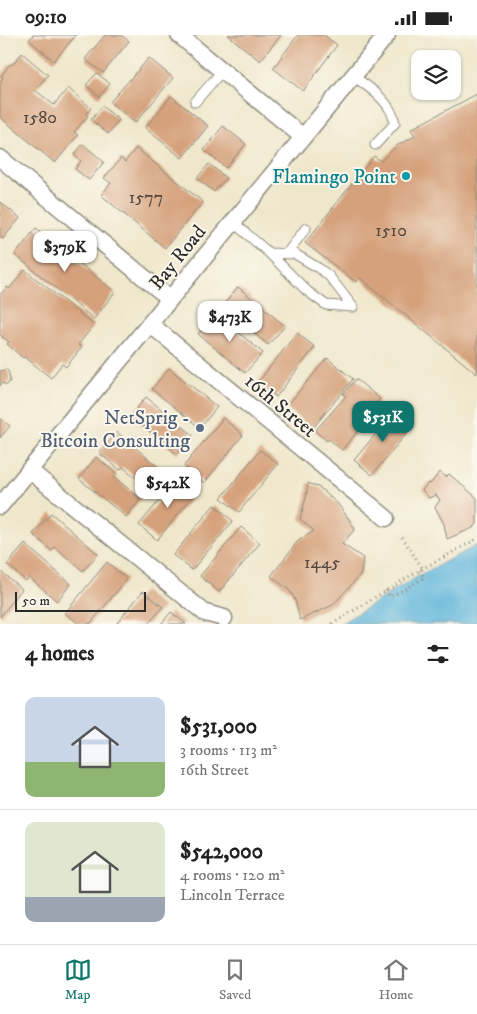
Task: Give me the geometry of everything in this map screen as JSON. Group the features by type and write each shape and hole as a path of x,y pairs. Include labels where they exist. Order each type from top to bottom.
{"street":[{"path":"179,35 302,137"},
{"name":"Bay Road","path":"0,506 386,35"},
{"path":"0,158 170,299"},
{"name":"16th Street","path":"150,324 386,519"},
{"path":"29,470 205,613 224,618"}],"lane":[{"path":"195,102 222,71"},
{"path":"353,76 374,91 393,113 395,123 375,145"},
{"path":"233,222 269,253 307,291 326,305 353,307 329,276 320,269 295,253 269,253"},
{"path":"288,253 306,228"}],"path":[{"path":"386,590 390,597 424,578 421,569 402,537"},
{"path":"332,624 421,569 477,539"}],"water":[{"path":"477,545 477,624 340,624 420,575"}],"building":[{"path":"33,35 76,35 54,61 29,40"},
{"path":"105,35 121,35 129,41 103,73 85,59"},
{"path":"228,35 281,35 260,61"},
{"path":"298,35 324,35 337,45 303,91 273,68"},
{"path":"22,53 48,75 35,90 54,105 68,88 91,108 86,114 88,116 74,132 78,135 55,163 0,117 0,82 3,78 1,76 9,65 13,64"},
{"path":"149,58 173,78 135,123 110,102"},
{"path":"97,73 110,84 99,97 86,85"},
{"path":"477,94 477,374 360,278 356,282 305,243 374,156 381,161 396,146 415,136 411,129"},
{"path":"171,96 208,126 182,158 145,128"},
{"path":"102,106 119,120 108,134 91,120"},
{"path":"223,126 246,144 226,168 204,150"},
{"path":"83,144 104,162 89,180 75,169 81,161 74,155"},
{"path":"136,148 203,202 165,248 101,195 111,183 104,178 121,158 125,162"},
{"path":"209,164 226,178 214,192 197,178"},
{"path":"0,202 20,218 3,239 0,237"},
{"path":"36,228 115,292 94,319 15,255"},
{"path":"25,270 94,325 78,345 82,347 66,367 62,364 51,378 25,357 23,358 0,335 0,295 7,287 9,289"},
{"path":"238,287 285,326 268,345 222,306"},
{"path":"215,313 263,353 245,373 198,334"},
{"path":"297,333 315,347 276,397 258,382"},
{"path":"327,358 353,379 312,429 286,407"},
{"path":"169,368 217,407 200,428 152,389"},
{"path":"7,369 10,381 7,385 2,383 0,386 0,370"},
{"path":"356,379 380,399 377,402 380,405 342,450 329,439 327,441 315,431 346,396 343,394"},
{"path":"146,397 193,435 177,454 131,416"},
{"path":"394,412 412,427 372,475 354,460"},
{"path":"0,418 10,426 0,438"},
{"path":"223,418 243,435 204,483 184,466"},
{"path":"117,432 164,472 150,489 123,467 120,470 99,453"},
{"path":"260,450 278,464 239,512 221,498"},
{"path":"96,457 117,474 114,477 141,499 126,517 79,479"},
{"path":"440,472 446,477 449,474 477,498 477,524 473,528 447,539 444,524 435,507 440,500 436,495 429,498 422,490"},
{"path":"179,477 196,492 157,540 139,525"},
{"path":"308,483 320,488 338,504 355,529 342,544 363,558 361,574 333,605 300,620 295,600 290,591 271,576 298,541 314,531 300,519"},
{"path":"214,505 233,521 192,570 173,555"},
{"path":"51,513 98,554 83,571 55,547 52,551 33,534"},
{"path":"241,527 260,543 219,592 200,576"},
{"path":"25,544 71,584 57,601 29,577 26,581 7,565"},
{"path":"107,562 127,579 90,624 79,624 65,613"},
{"path":"0,571 22,589 0,617"},
{"path":"143,591 163,607 148,624 116,624"},
{"path":"171,612 186,624 161,624"}],"place":[{"name":"Flamingo Point","path":"406,176"},
{"name":"NetSprig - Bitcoin Consulting","path":"200,428"}]}
